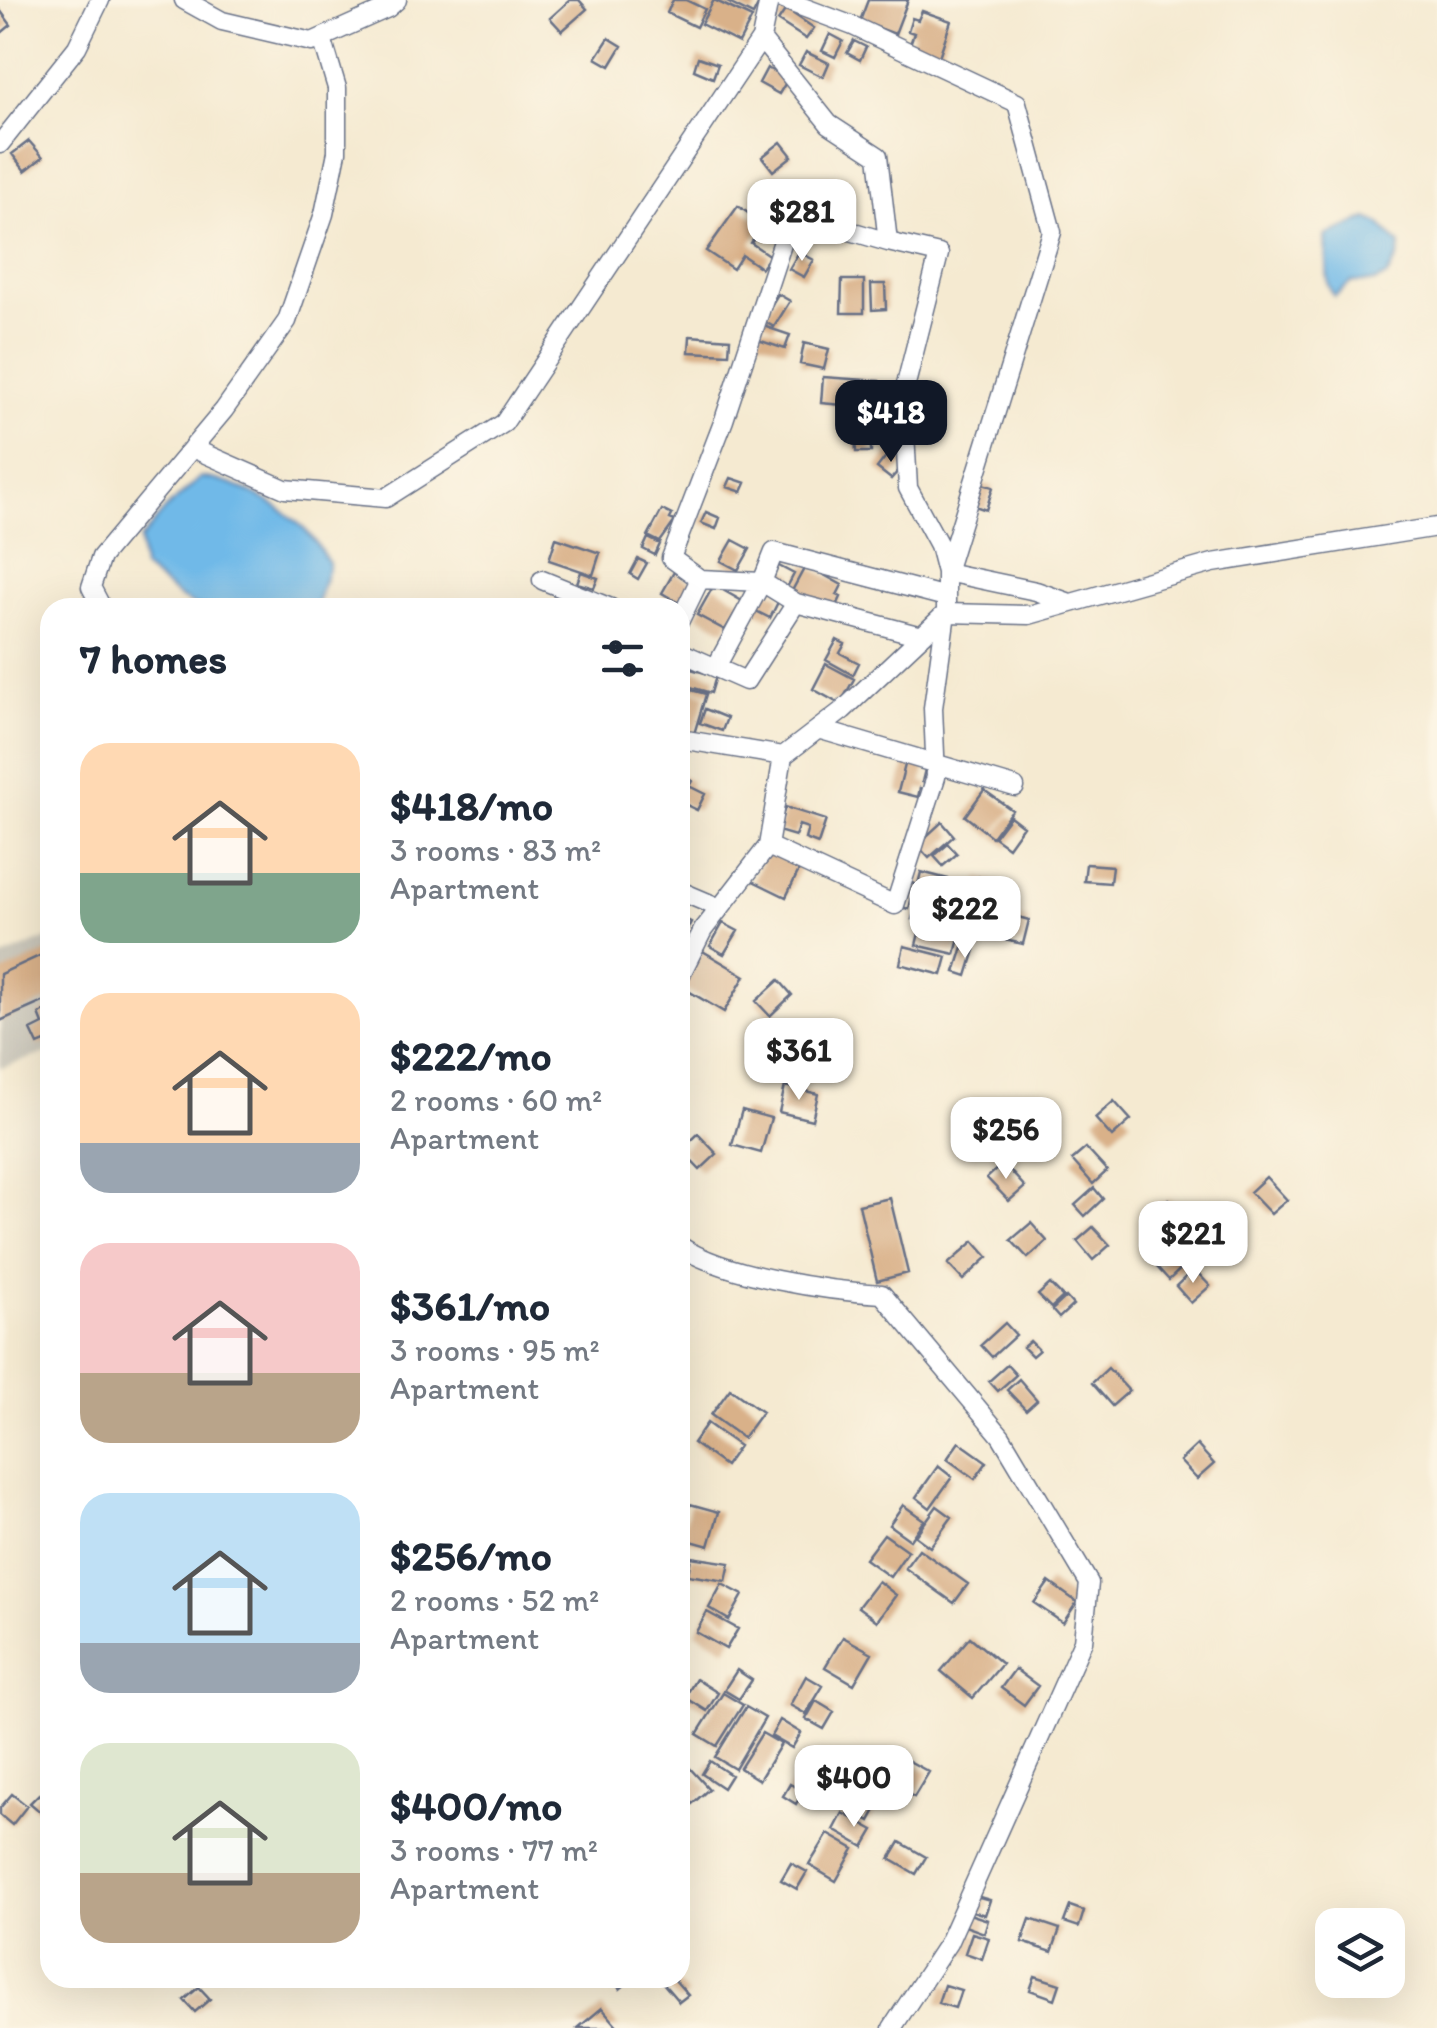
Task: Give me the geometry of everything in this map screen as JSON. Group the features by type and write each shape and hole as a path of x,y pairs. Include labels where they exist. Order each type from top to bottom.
{"street":[{"path":"0,144 77,47 100,0"},
{"path":"184,0 222,21 312,42 388,8 396,0"},
{"path":"192,448 285,490 386,498 504,423 761,39 769,0"},
{"path":"784,0 853,26 1016,103 1052,232 946,572"},
{"path":"97,598 91,587 102,556 224,410 286,320 324,214 337,152 338,88 322,38"},
{"path":"761,39 829,124 878,156 888,242"},
{"path":"768,846 895,905 936,776 933,708 946,605 946,572 939,545 908,488 903,396 939,254 792,214 724,420 671,558 700,580 762,582 796,602 921,636"},
{"path":"716,668 774,552 946,605 1029,615 1214,563 1437,527"},
{"path":"946,572 1036,591 1071,603"},
{"path":"542,580 574,598"},
{"path":"690,600 700,580"},
{"path":"690,656 746,680 796,602"},
{"path":"690,956 703,930 768,846 782,756 818,729 921,636 946,605"},
{"path":"818,729 1015,788"},
{"path":"690,741 782,756"},
{"path":"690,895 720,908"},
{"path":"690,1253 759,1274 844,1292 882,1294 1000,1436 1089,1584 1084,1641 948,1944 892,2028"}],"shaded area":[{"path":"40,941 40,1055 0,1068 0,958"}],"water":[{"path":"1368,218 1380,224 1400,245 1398,257 1387,276 1375,282 1352,282 1334,296 1328,285 1326,236"},
{"path":"201,477 258,496 296,521 329,564 319,598 181,598 143,568 140,540"}],"building":[{"path":"570,0 579,0 587,9 562,31 550,18"},
{"path":"673,0 686,0 705,9 696,27 667,13"},
{"path":"714,0 752,18 739,43 701,24"},
{"path":"723,0 758,0 760,1 753,15"},
{"path":"868,0 908,0 895,34 860,21"},
{"path":"786,9 814,28 806,39 778,21"},
{"path":"0,10 11,25 0,34"},
{"path":"922,11 951,21 939,57 909,47 914,33 908,31 912,18 918,20"},
{"path":"830,34 843,41 835,57 822,51"},
{"path":"609,38 622,46 610,66 596,58"},
{"path":"854,41 866,47 860,60 847,53"},
{"path":"806,52 829,63 823,77 799,65"},
{"path":"698,57 718,64 713,78 694,70"},
{"path":"767,68 788,79 779,94 759,83"},
{"path":"29,141 43,157 25,171 12,154"},
{"path":"781,142 792,156 773,171 762,157"},
{"path":"738,206 764,224 751,243 770,256 761,268 742,255 733,269 706,251"},
{"path":"799,252 814,260 804,277 789,269"},
{"path":"842,280 864,280 864,313 841,313"},
{"path":"871,284 885,284 886,309 872,310"},
{"path":"778,294 790,301 774,327 762,320"},
{"path":"763,326 790,335 785,349 758,340"},
{"path":"690,336 730,339 729,354 689,352"},
{"path":"804,343 829,349 824,369 800,364"},
{"path":"823,377 879,381 877,408 821,403"},
{"path":"888,392 899,400 892,410 881,400"},
{"path":"924,409 931,416 922,425 915,418"},
{"path":"871,433 871,452 856,452 855,434"},
{"path":"881,435 892,443 887,450 876,443"},
{"path":"891,450 906,462 891,479 877,468"},
{"path":"731,478 746,483 742,492 727,487"},
{"path":"979,483 993,487 986,510 972,505"},
{"path":"662,510 675,521 660,542 648,536"},
{"path":"706,512 720,518 716,529 701,523"},
{"path":"556,538 600,553 593,575 549,560"},
{"path":"648,538 660,544 655,555 643,549"},
{"path":"733,540 750,549 738,570 721,561"},
{"path":"638,559 647,563 638,579 630,574"},
{"path":"777,565 794,574 785,591 768,583"},
{"path":"806,565 842,585 836,608 828,610 792,591"},
{"path":"581,572 598,578 594,588 577,583"},
{"path":"674,572 693,583 684,598 671,598 662,593"},
{"path":"714,585 742,601 725,630 697,615"},
{"path":"765,588 781,596 770,618 754,610"},
{"path":"837,640 845,644 840,653 859,663 853,675 826,660"},
{"path":"826,664 854,679 840,704 813,689"},
{"path":"690,669 716,676 711,693 690,687"},
{"path":"690,690 706,694 694,734 690,733"},
{"path":"705,709 727,718 722,731 700,723"},
{"path":"906,761 926,765 922,782 929,784 927,790 920,788 918,797 898,792"},
{"path":"690,786 705,794 697,810 690,807"},
{"path":"984,790 1012,810 992,837 965,816"},
{"path":"785,807 826,820 818,844 805,839 808,828 799,825 795,836 778,831"},
{"path":"1010,816 1023,826 1008,847 994,837"},
{"path":"942,822 954,836 929,858 917,845"},
{"path":"948,844 957,854 943,866 934,856"},
{"path":"767,852 800,868 786,897 753,881"},
{"path":"1086,864 1112,866 1110,883 1084,881"},
{"path":"921,872 948,879 940,912 913,905"},
{"path":"979,877 1006,884 999,910 972,904"},
{"path":"902,881 915,884 909,909 896,906"},
{"path":"948,900 972,906 965,932 940,926"},
{"path":"915,908 941,914 938,926 912,919"},
{"path":"1007,914 1029,920 1023,944 1000,939"},
{"path":"723,923 738,931 724,954 710,946"},
{"path":"920,929 959,938 955,954 916,945"},
{"path":"904,946 947,957 942,975 900,964"},
{"path":"963,947 975,950 967,976 955,972"},
{"path":"701,950 745,976 724,1012 690,992 690,969"},
{"path":"40,956 40,1003 0,1021 0,974"},
{"path":"779,980 792,995 770,1016 756,1001"},
{"path":"40,1026 40,1044 38,1045 31,1030"},
{"path":"785,1086 818,1094 812,1120 779,1112"},
{"path":"1114,1101 1131,1120 1112,1137 1095,1118"},
{"path":"742,1110 771,1118 761,1153 732,1145"},
{"path":"698,1134 717,1154 700,1170 690,1159 690,1142"},
{"path":"1086,1148 1107,1171 1093,1184 1072,1160"},
{"path":"1003,1163 1025,1187 1009,1201 987,1178"},
{"path":"1266,1177 1287,1200 1271,1214 1250,1192"},
{"path":"1094,1188 1103,1199 1085,1216 1075,1205"},
{"path":"890,1198 908,1273 877,1281 859,1205"},
{"path":"1169,1199 1183,1215 1163,1232 1149,1217"},
{"path":"1031,1223 1047,1241 1028,1258 1011,1240"},
{"path":"1093,1227 1110,1245 1093,1260 1077,1241"},
{"path":"974,1241 988,1257 963,1280 948,1264"},
{"path":"1176,1250 1188,1262 1169,1280 1157,1267"},
{"path":"1194,1269 1210,1286 1191,1303 1176,1286"},
{"path":"1050,1284 1063,1297 1051,1308 1038,1295"},
{"path":"1066,1297 1073,1305 1059,1318 1052,1310"},
{"path":"1005,1323 1016,1335 992,1357 981,1345"},
{"path":"1030,1341 1039,1350 1032,1356 1023,1347"},
{"path":"1007,1365 1016,1375 998,1391 989,1381"},
{"path":"1108,1368 1129,1391 1112,1406 1092,1383"},
{"path":"1019,1379 1037,1400 1026,1410 1007,1390"},
{"path":"730,1389 762,1412 743,1438 711,1415"},
{"path":"707,1423 739,1446 725,1466 693,1443"},
{"path":"959,1442 987,1462 975,1479 947,1459"},
{"path":"1197,1445 1214,1464 1197,1479 1180,1461"},
{"path":"938,1466 952,1477 930,1508 916,1497"},
{"path":"690,1504 719,1512 709,1546 690,1541"},
{"path":"903,1505 924,1520 910,1540 889,1525"},
{"path":"937,1506 952,1517 930,1547 915,1536"},
{"path":"884,1534 908,1551 890,1577 865,1559"},
{"path":"919,1549 968,1584 954,1603 905,1568"},
{"path":"691,1557 730,1563 726,1581 690,1575"},
{"path":"878,1581 896,1595 877,1621 858,1607"},
{"path":"1049,1582 1077,1602 1063,1623 1034,1603"},
{"path":"722,1584 743,1595 729,1620 709,1608"},
{"path":"707,1612 738,1629 726,1649 696,1632"},
{"path":"843,1637 872,1653 854,1684 825,1667"},
{"path":"970,1637 1002,1664 973,1698 941,1671"},
{"path":"1015,1669 1038,1686 1024,1705 1001,1688"},
{"path":"737,1670 752,1680 739,1699 724,1690"},
{"path":"806,1676 823,1686 806,1714 790,1705"},
{"path":"696,1679 718,1693 707,1711 690,1700 690,1689"},
{"path":"723,1693 743,1705 717,1746 697,1734"},
{"path":"816,1701 834,1712 824,1729 806,1719"},
{"path":"746,1707 765,1718 735,1769 715,1757"},
{"path":"780,1720 801,1733 792,1748 771,1736"},
{"path":"762,1733 781,1744 759,1780 740,1768"},
{"path":"826,1760 859,1779 849,1797 816,1778"},
{"path":"710,1761 731,1775 723,1788 702,1774"},
{"path":"909,1761 929,1772 914,1797 894,1786"},
{"path":"690,1768 709,1789 690,1802"},
{"path":"790,1784 803,1791 796,1804 783,1796"},
{"path":"811,1784 828,1794 821,1806 804,1796"},
{"path":"859,1788 881,1801 870,1821 848,1808"},
{"path":"12,1794 27,1806 12,1825 0,1815 0,1808"},
{"path":"40,1795 40,1812 30,1803"},
{"path":"843,1813 874,1830 864,1847 834,1830"},
{"path":"828,1834 854,1849 836,1881 809,1865"},
{"path":"900,1842 926,1857 916,1874 890,1859"},
{"path":"791,1863 807,1872 797,1889 781,1880"},
{"path":"976,1896 990,1900 985,1915 972,1911"},
{"path":"1070,1906 1084,1911 1079,1927 1064,1922"},
{"path":"966,1913 988,1920 984,1933 962,1925"},
{"path":"1030,1919 1060,1929 1052,1952 1022,1942"},
{"path":"972,1933 989,1938 982,1959 965,1953"},
{"path":"1035,1976 1060,1984 1055,1999 1030,1990"},
{"path":"944,1985 961,1990 955,2008 938,2003"},
{"path":"198,1988 210,1999 195,2012 184,2000"},
{"path":"667,1988 682,1988 688,1995 679,2002"},
{"path":"602,2008 619,2028 578,2028"}]}
